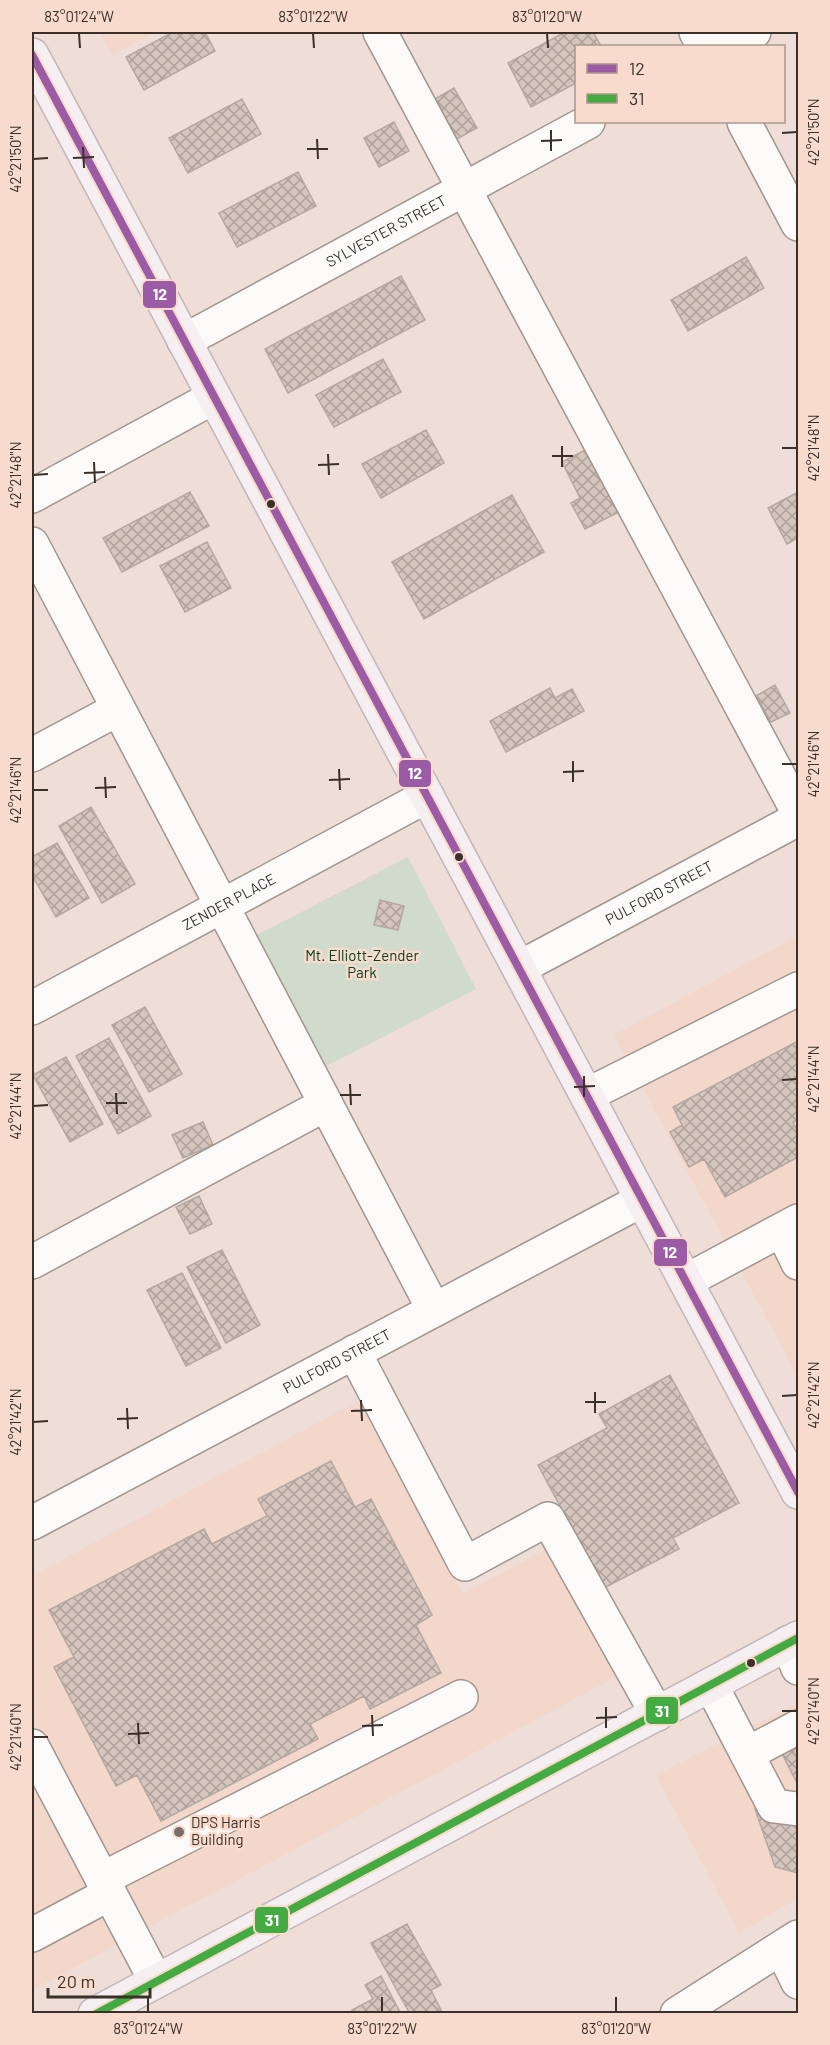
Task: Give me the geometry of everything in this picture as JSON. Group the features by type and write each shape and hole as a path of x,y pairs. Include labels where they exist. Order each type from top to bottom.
{"main road":[{"path":"32,55 798,1492"},
{"path":"95,2013 711,1685 795,1650"}],"street":[{"path":"380,32 798,812"},
{"path":"728,45 754,32"},
{"name":"SYLVESTER STREET","path":"184,341 586,123"},
{"path":"745,123 798,224"},
{"path":"32,496 214,397"},
{"path":"32,544 434,1310"},
{"path":"32,755 118,709"},
{"name":"ZENDER PLACE","path":"32,1008 427,796"},
{"name":"PULFORD STREET","path":"519,968 798,819"},
{"path":"587,1095 798,989"},
{"path":"32,1262 326,1104"},
{"name":"PULFORD STREET","path":"32,1523 642,1200"},
{"path":"686,1281 790,1226 798,1263"},
{"path":"354,1352 465,1564 548,1519 657,1714"},
{"path":"711,1685 774,1806 798,1809"},
{"path":"32,1935 106,1887 461,1697"},
{"path":"747,1754 798,1727"},
{"path":"32,1746 156,1981"},
{"path":"677,2013 790,1942 798,1982"}],"shaded area":[{"path":"99,32 156,32 112,55"},
{"path":"798,936 798,1377 614,1035"},
{"name":"DPS Harris Building","path":"358,1401 463,1594 552,1546 621,1674 32,1990 32,1576"},
{"path":"798,1703 798,1898 739,1933 656,1775"}],"green space":[{"name":"Mt. Elliott-Zender Park","path":"408,857 476,989 317,1071 249,939"}],"building":[{"path":"173,32 205,32 215,51 144,90 126,57"},
{"path":"565,32 593,32 600,45 575,45 575,84 531,107 508,63"},
{"path":"454,88 477,128 455,140 433,100"},
{"path":"242,99 261,134 188,173 169,138"},
{"path":"394,122 409,151 379,167 364,138"},
{"path":"298,172 316,206 237,247 219,213"},
{"path":"746,257 764,288 688,331 671,300"},
{"path":"401,276 425,320 288,393 265,349"},
{"path":"383,359 401,392 334,427 316,395"},
{"path":"426,430 444,463 381,498 362,464"},
{"path":"587,449 619,512 585,529 571,503 580,498 562,462"},
{"path":"190,492 209,526 122,572 103,538"},
{"path":"798,492 798,538 787,544 768,508"},
{"path":"512,495 544,552 424,619 392,562"},
{"path":"207,542 231,588 185,612 160,566"},
{"path":"775,685 790,713 771,722 756,696"},
{"path":"550,688 555,698 572,689 584,711 506,752 490,721"},
{"path":"91,807 135,884 102,903 59,826"},
{"path":"57,843 89,898 56,917 32,875 32,857"},
{"path":"380,900 404,906 398,930 374,925"},
{"path":"145,1007 182,1074 149,1092 112,1025"},
{"path":"109,1038 151,1116 118,1134 76,1056"},
{"path":"798,1041 798,1119 793,1122 798,1132 798,1157 725,1197 704,1159 689,1167 670,1132 682,1125 673,1107"},
{"path":"66,1057 103,1124 70,1142 33,1075"},
{"path":"203,1122 213,1145 183,1158 172,1135"},
{"path":"199,1196 212,1224 190,1234 176,1207"},
{"path":"222,1250 260,1325 226,1343 187,1267"},
{"path":"182,1273 221,1348 186,1366 147,1290"},
{"path":"670,1375 739,1503 673,1538 679,1549 604,1588 538,1465 607,1428 599,1414"},
{"path":"331,1461 355,1507 371,1499 432,1615 416,1625 441,1673 370,1709 364,1696 310,1724 318,1739 161,1821 137,1775 116,1786 54,1667 74,1657 49,1610 204,1529 212,1544 267,1516 258,1499"},
{"path":"798,1743 798,1785 781,1752"},
{"path":"755,1809 798,1815 798,1873 775,1867"},
{"path":"407,1924 441,1985 431,1990 443,2014 410,2014 371,1943"},
{"path":"381,1976 401,2014 354,2014 352,2010 373,1999 365,1985"}],"transit line":[{"name":"12","path":"32,55 798,1492"},
{"name":"31","path":"96,2014 798,1638"}],"place":[{"name":"DPS Harris Building","path":"179,1832"}]}
